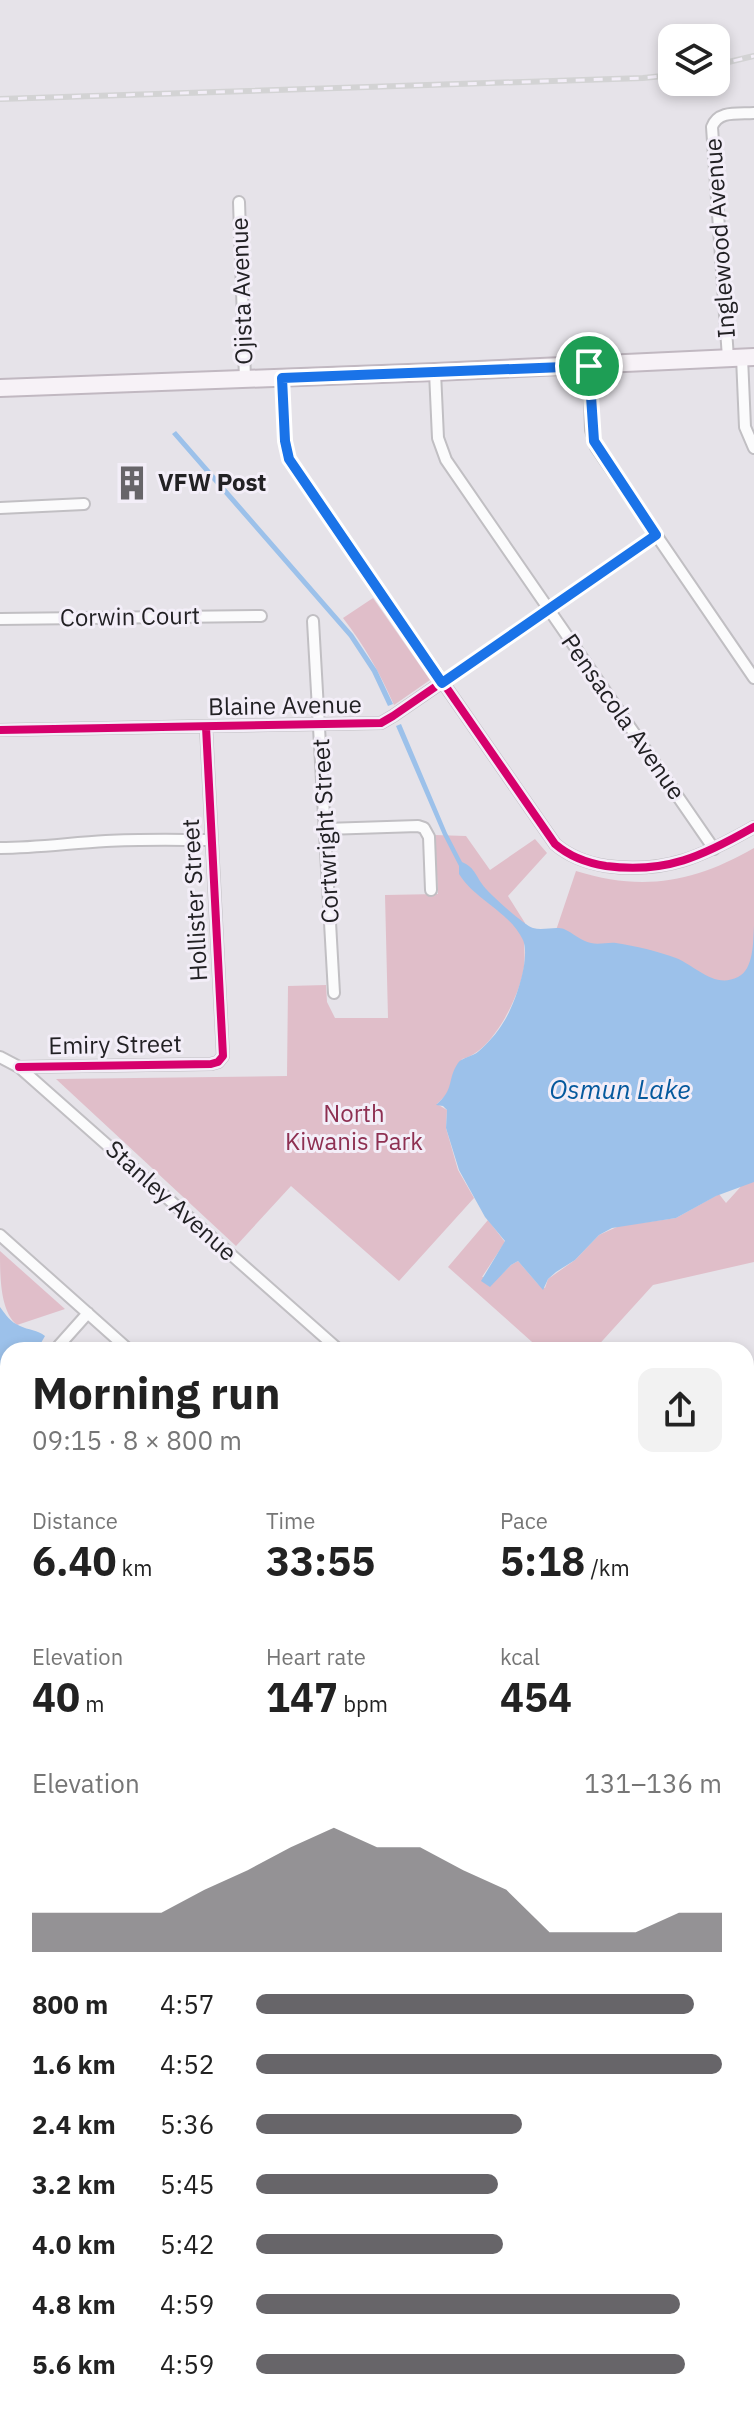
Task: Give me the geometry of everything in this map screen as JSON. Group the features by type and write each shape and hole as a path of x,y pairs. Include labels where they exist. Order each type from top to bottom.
{"main road":[{"path":"0,388 589,366 741,357"}],"street":[{"name":"Inglewood Avenue","path":"754,113 723,115 715,119 712,127 741,357 745,427 754,448"},
{"name":"Ojista Avenue","path":"239,202 245,379"},
{"path":"589,366 594,441 754,678"},
{"name":"Pensacola Avenue","path":"435,372 438,438 443,454 714,849"},
{"path":"282,378 285,441 289,459 547,835 562,850 585,862 639,868 676,864 714,849 754,827"},
{"path":"0,508 84,504"},
{"name":"Blaine Avenue","path":"0,730 384,722 656,535"},
{"name":"Corwin Court","path":"0,619 261,616"},
{"name":"Cortwright Street","path":"313,621 334,993"},
{"name":"Hollister Street","path":"206,727 224,1052 220,1060 211,1064"},
{"path":"325,829 418,826 426,829 431,890"},
{"path":"0,848 44,848 111,841 212,840"},
{"name":"Stanley Avenue","path":"0,1057 19,1067 330,1342"},
{"name":"Emiry Street","path":"19,1067 211,1064"},
{"path":"0,1228 0,1235 120,1342"},
{"path":"62,1342 88,1313"}],"green space":[{"path":"373,598 430,680 394,705 371,660 343,618"},
{"name":"North Kiwanis Park","path":"435,835 466,836 490,870 535,839 547,853 508,896 525,923 524,967 511,1007 484,1046 462,1059 448,1093 437,1104 447,1110 446,1128 458,1170 474,1198 399,1281 291,1186 236,1246 56,1079 287,1076 288,986 326,985 327,1002 335,1018 388,1018 385,895 438,894"},
{"path":"754,848 754,1042 548,954 576,871 624,881 668,880 711,869"},
{"path":"754,1172 754,1262 653,1285 601,1342 532,1342 448,1267 488,1220 505,1242 482,1277 502,1274 518,1261 545,1288 548,1279 575,1260 599,1235 619,1226 676,1218 719,1194 726,1203"},
{"path":"0,1251 65,1309 17,1325 4,1302"}],"water":[{"path":"176,431 353,634 377,670 393,704 388,706 372,672 349,637 172,434"},
{"name":"Osmun Lake","path":"401,724 462,862 472,869 491,894 528,926 564,929 591,943 616,943 654,951 676,958 713,978 729,980 738,977 747,968 752,954 754,926 754,1182 716,1196 676,1218 612,1228 599,1235 575,1260 548,1279 543,1290 518,1261 490,1287 481,1281 505,1241 485,1217 459,1170 446,1128 447,1110 436,1105 446,1094 458,1063 477,1053 507,1016 523,970 523,940 510,922 459,874 459,866 396,726"},
{"path":"0,1307 14,1322 45,1336 42,1342 0,1342"}],"railway":[{"path":"730,62 754,56"},
{"path":"0,99 658,76"}],"cycle path":[{"path":"282,378 285,441 290,462 555,844 573,856 592,863 627,868 647,867 666,865 701,854 754,827"},
{"path":"0,730 381,723 656,535"},
{"path":"19,1067 211,1064 223,1056 206,727"}],"place":[{"name":"VFW Post","path":"132,483"}],"route":[{"path":"589,366 594,441 656,535 442,683 289,459 285,441 282,378 589,366"}]}
